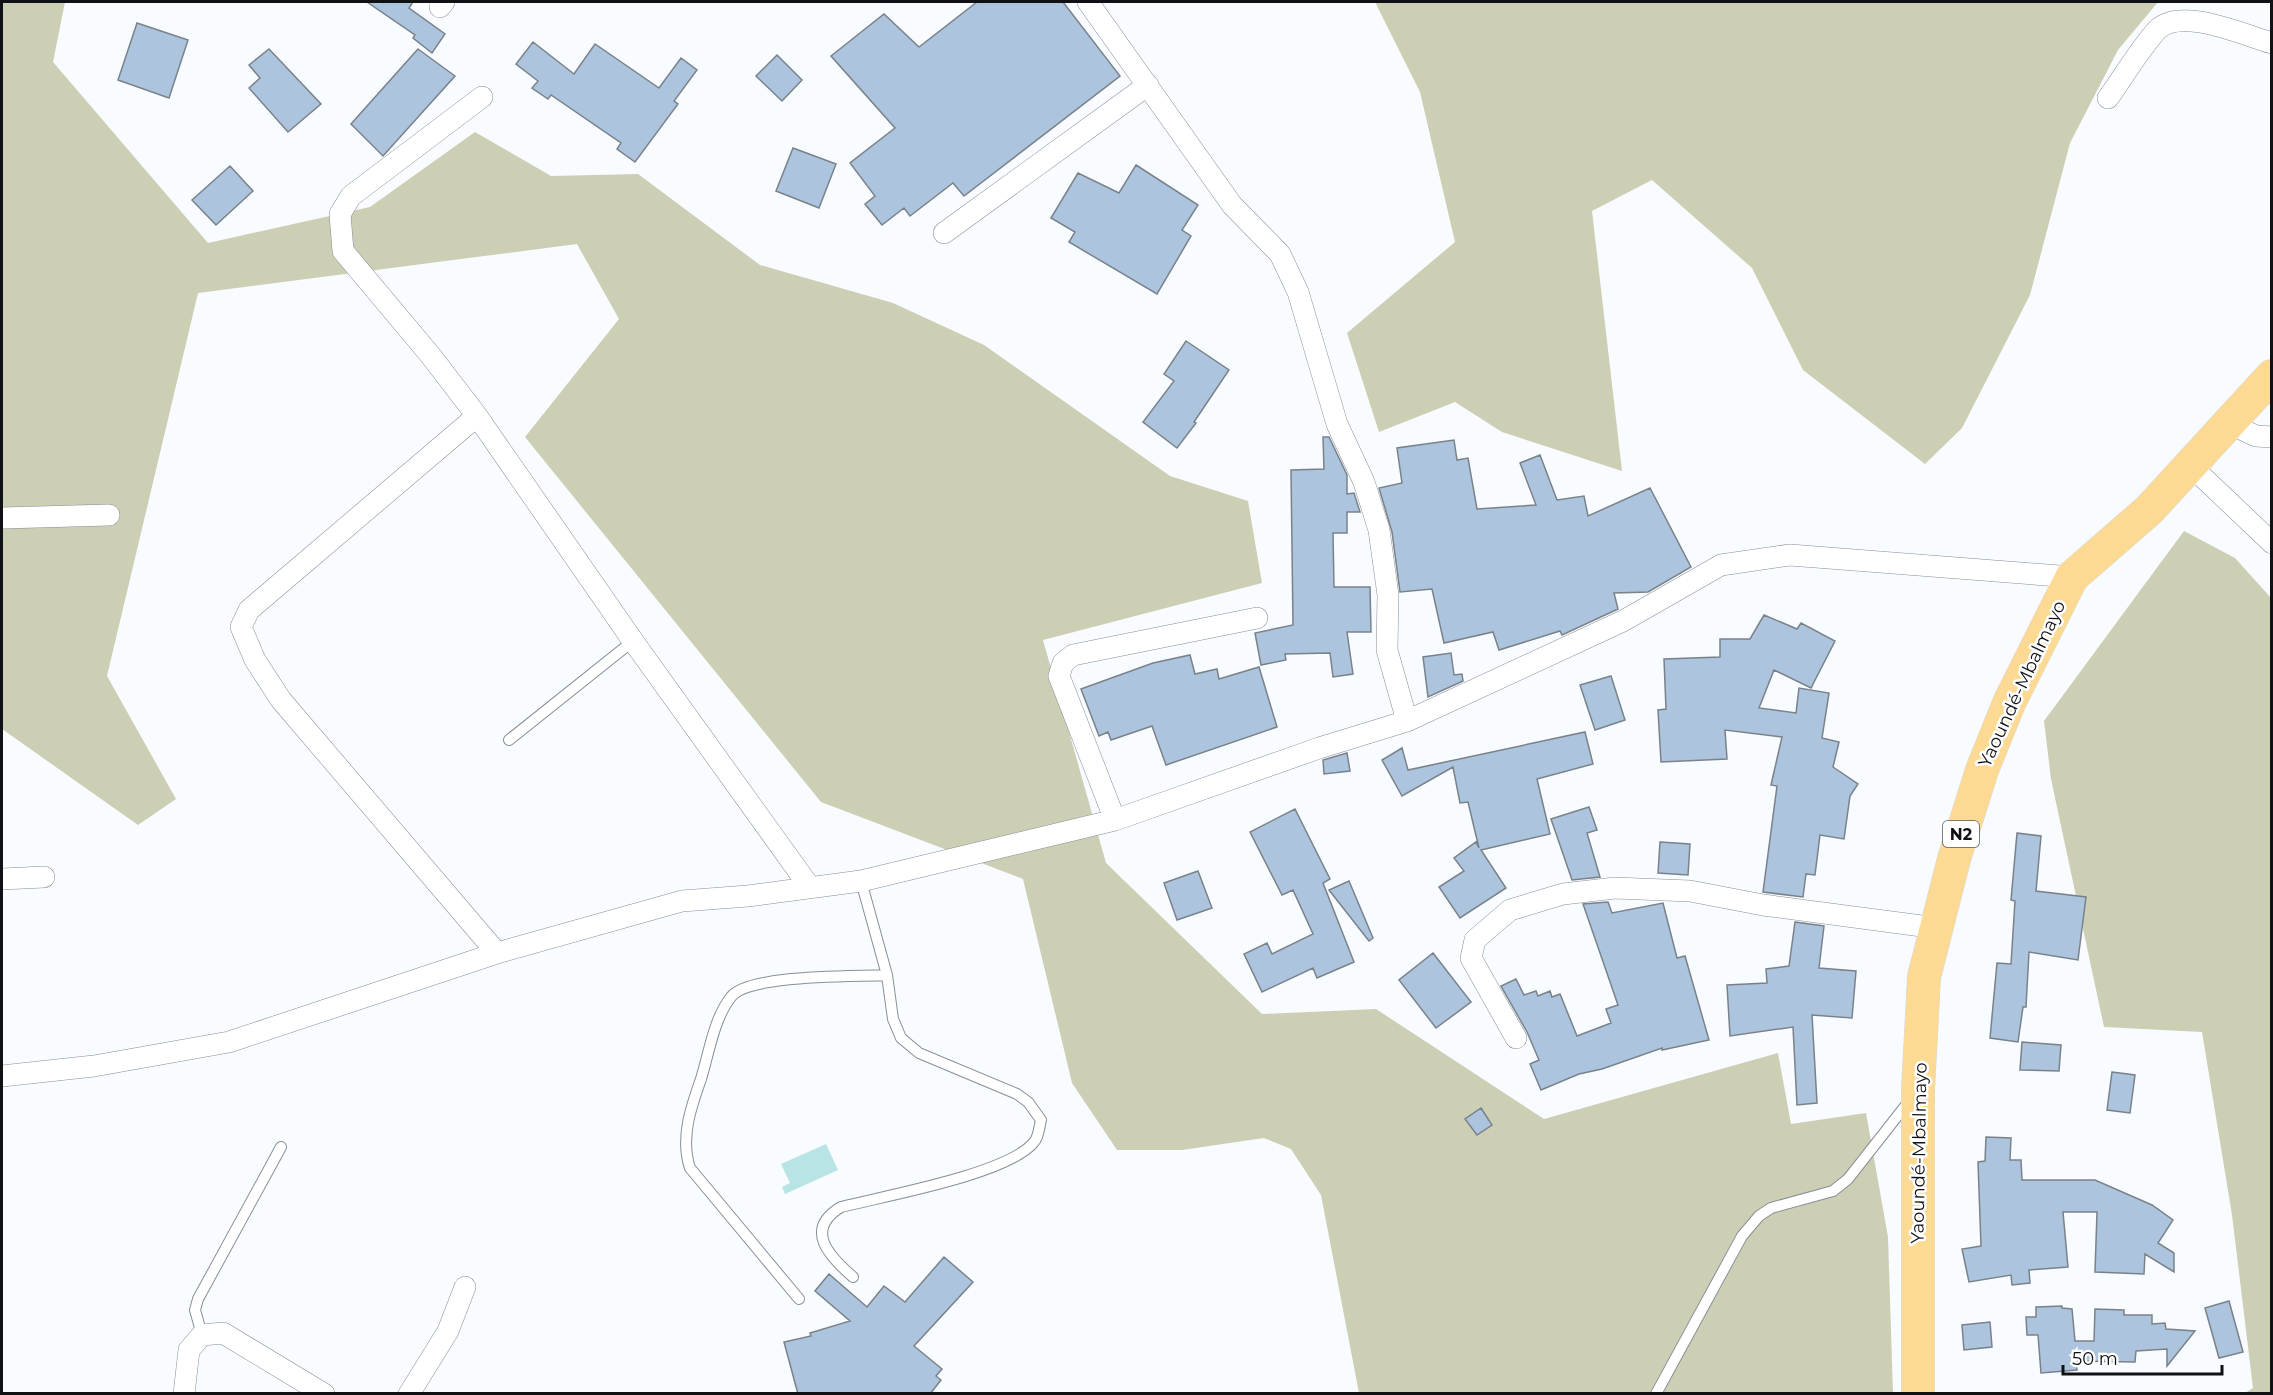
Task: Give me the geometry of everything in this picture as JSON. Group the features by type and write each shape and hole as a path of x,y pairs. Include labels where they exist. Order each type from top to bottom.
{"highway":[{"name":"Yaoundé-Mbalmayo","path":"1918,1394 1918,1090 1924,977 1954,859 1982,770 2009,703 2072,577 2149,510 2271,376"}],"street":[{"path":"1088,2 1232,205 1280,254 1299,292 1338,424 1364,482 1379,530 1388,595 1387,650 1407,721"},
{"path":"2108,98 2158,28 2174,20 2192,19 2271,43"},
{"path":"944,233 1148,85"},
{"path":"482,97 351,196 340,214 339,231 343,250 431,356 477,416 633,641 809,886"},
{"path":"477,416 249,610 241,627 255,660 282,700 497,953"},
{"path":"2228,423 2256,436 2271,436"},
{"path":"2190,465 2271,543"},
{"path":"2,518 109,515"},
{"path":"2,1076 94,1066 229,1042 497,953 682,902 748,896 861,880 1115,820 1319,748 1407,721 1623,621 1721,565 1790,555 2072,577"},
{"path":"1115,820 1059,676 1063,663 1072,655 1257,618"},
{"path":"2,879 44,877"},
{"path":"1516,1038 1471,958 1475,940 1510,910 1563,894 1615,888 1690,891 1764,905 1937,928"},
{"path":"409,1394 448,1331 465,1287"},
{"path":"184,1394 189,1350 202,1335 223,1333 324,1394"}],"lane":[{"path":"509,740 633,641"},
{"path":"853,1277 824,1248 822,1232 832,1212 841,1207 986,1169 1024,1152 1036,1140 1041,1120 1028,1102 1017,1094 919,1053 901,1038 893,1019 887,975 861,880"},
{"path":"800,1299 690,1168 686,1156 686,1141 692,1107 723,1011 737,990 760,982 887,975"},
{"path":"1656,1394 1742,1236 1759,1216 1771,1208 1833,1191 1848,1179 1918,1090"},
{"path":"202,1335 195,1310 198,1299 281,1147"}],"green space":[{"path":"2,2 65,2 53,62 208,243 370,207 475,132 551,176 638,174 760,265 893,303 984,345 1170,476 1248,501 1262,583 1043,640 1106,863 1262,1014 1376,1009 1544,1119 1778,1053 1791,1124 1866,1113 1888,1237 1893,1393 1359,1393 1321,1195 1291,1149 1264,1138 1182,1150 1117,1150 1072,1083 1023,879 821,802 525,437 619,319 577,244 198,293 107,676 176,799 138,825 2,729"},
{"path":"1375,2 2158,2 2118,50 2070,143 2030,295 1962,428 1925,464 1803,370 1752,268 1652,180 1592,211 1622,471 1502,432 1455,402 1379,432 1347,333 1455,242 1420,92"},
{"path":"2184,531 2235,558 2271,598 2271,1393 2245,1393 2253,1388 2232,1215 2202,1032 2104,1027 2051,779 2044,721"}],"water":[{"path":"826,1144 838,1170 785,1194 782,1187 790,1183 781,1164"}],"building":[{"path":"367,2 413,2 409,8 445,34 432,53 413,38 415,35"},
{"path":"977,2 1063,2 1120,76 964,196 953,183 910,216 904,208 882,225 865,204 875,196 850,163 895,128 831,56 884,14 919,47"},
{"path":"137,23 188,40 169,98 118,80"},
{"path":"533,42 574,74 595,44 659,88 681,58 697,70 674,101 678,104 635,162 617,149 621,143 551,95 548,99 532,88 538,81 516,64"},
{"path":"269,49 321,104 288,132 249,88 260,78 249,65"},
{"path":"418,49 455,76 383,156 351,124"},
{"path":"777,55 802,80 782,101 756,76"},
{"path":"793,148 836,164 819,208 776,191"},
{"path":"1136,165 1198,205 1182,230 1191,236 1157,294 1069,242 1075,232 1051,218 1078,173 1119,193"},
{"path":"230,166 253,191 216,225 192,200"},
{"path":"1186,341 1229,370 1194,422 1196,423 1177,448 1143,422 1174,381 1164,374"},
{"path":"1323,437 1329,437 1347,475 1347,494 1354,493 1360,512 1347,512 1347,533 1333,533 1334,587 1370,587 1371,632 1347,632 1353,674 1333,677 1330,653 1285,654 1286,660 1261,665 1255,633 1293,625 1291,470 1324,469"},
{"path":"1454,440 1457,460 1468,458 1477,509 1536,505 1520,463 1540,455 1557,500 1584,496 1588,516 1650,488 1691,567 1648,592 1614,593 1618,609 1562,635 1560,631 1499,650 1493,632 1444,643 1432,589 1400,592 1392,532 1379,488 1402,483 1397,448"},
{"path":"1764,615 1797,629 1801,623 1835,641 1811,688 1774,670 1759,708 1796,713 1799,688 1829,693 1822,738 1839,742 1833,767 1858,784 1850,796 1844,839 1820,835 1815,875 1806,874 1803,897 1763,892 1777,786 1771,785 1782,737 1725,730 1727,759 1661,762 1658,710 1666,709 1664,659 1720,657 1720,639 1750,639"},
{"path":"1451,653 1454,675 1462,674 1463,681 1428,697 1423,657"},
{"path":"1190,655 1195,674 1217,669 1219,679 1259,667 1277,727 1166,765 1152,726 1111,740 1108,732 1099,736 1081,689 1153,663"},
{"path":"1611,676 1625,720 1595,730 1580,685"},
{"path":"1585,732 1593,764 1537,779 1550,834 1481,850 1506,888 1460,918 1439,887 1464,871 1454,858 1476,842 1479,848 1468,802 1460,803 1453,767 1402,796 1382,760 1402,748 1408,770"},
{"path":"1347,753 1350,771 1324,774 1323,760"},
{"path":"1589,807 1597,830 1587,833 1600,877 1572,880 1551,819"},
{"path":"1295,809 1330,879 1323,883 1354,962 1317,978 1313,968 1262,992 1244,954 1267,943 1272,954 1313,934 1293,890 1282,895 1250,832"},
{"path":"2017,833 2041,836 2036,891 2086,897 2078,960 2029,952 2026,1007 2023,1007 2018,1042 1990,1038 1997,963 2011,964 2015,901 2011,900"},
{"path":"1660,842 1690,844 1688,875 1658,873"},
{"path":"1198,871 1212,908 1177,920 1164,883"},
{"path":"1349,881 1373,938 1369,941 1329,890"},
{"path":"1608,902 1612,913 1663,903 1677,958 1685,956 1709,1040 1662,1050 1662,1048 1602,1069 1579,1074 1541,1090 1530,1064 1539,1060 1527,1032 1501,986 1516,979 1524,995 1536,991 1538,996 1550,991 1552,997 1560,994 1577,1036 1611,1023 1606,1009 1618,1005 1583,904"},
{"path":"1795,922 1824,926 1819,968 1856,971 1852,1018 1812,1015 1817,1103 1797,1105 1793,1027 1730,1036 1727,985 1767,983 1766,969 1789,966"},
{"path":"1433,953 1471,1002 1436,1028 1399,980"},
{"path":"2022,1042 2061,1045 2059,1071 2020,1070"},
{"path":"2112,1072 2135,1075 2130,1113 2107,1110"},
{"path":"1481,1108 1492,1125 1477,1135 1465,1119"},
{"path":"1986,1137 2011,1138 2010,1160 2021,1160 2022,1180 2095,1180 2152,1205 2173,1220 2158,1243 2174,1253 2174,1272 2145,1254 2144,1274 2095,1272 2097,1212 2063,1212 2068,1267 2029,1270 2030,1283 2012,1285 2011,1275 1969,1282 1962,1249 1981,1246 1978,1162 1985,1161"},
{"path":"944,1257 973,1282 914,1346 942,1369 936,1376 941,1380 930,1394 798,1394 784,1342 811,1336 810,1333 850,1321 815,1291 829,1274 867,1307 884,1286 905,1302"},
{"path":"2229,1301 2243,1352 2219,1358 2205,1308"},
{"path":"2062,1306 2062,1308 2072,1309 2075,1341 2094,1341 2095,1309 2124,1310 2124,1315 2152,1315 2152,1324 2165,1323 2166,1329 2195,1331 2167,1366 2167,1349 2136,1351 2135,1362 2076,1361 2077,1370 2041,1373 2038,1335 2027,1335 2026,1317 2036,1317 2036,1307"},
{"path":"1990,1322 1992,1347 1964,1350 1962,1325"}]}
